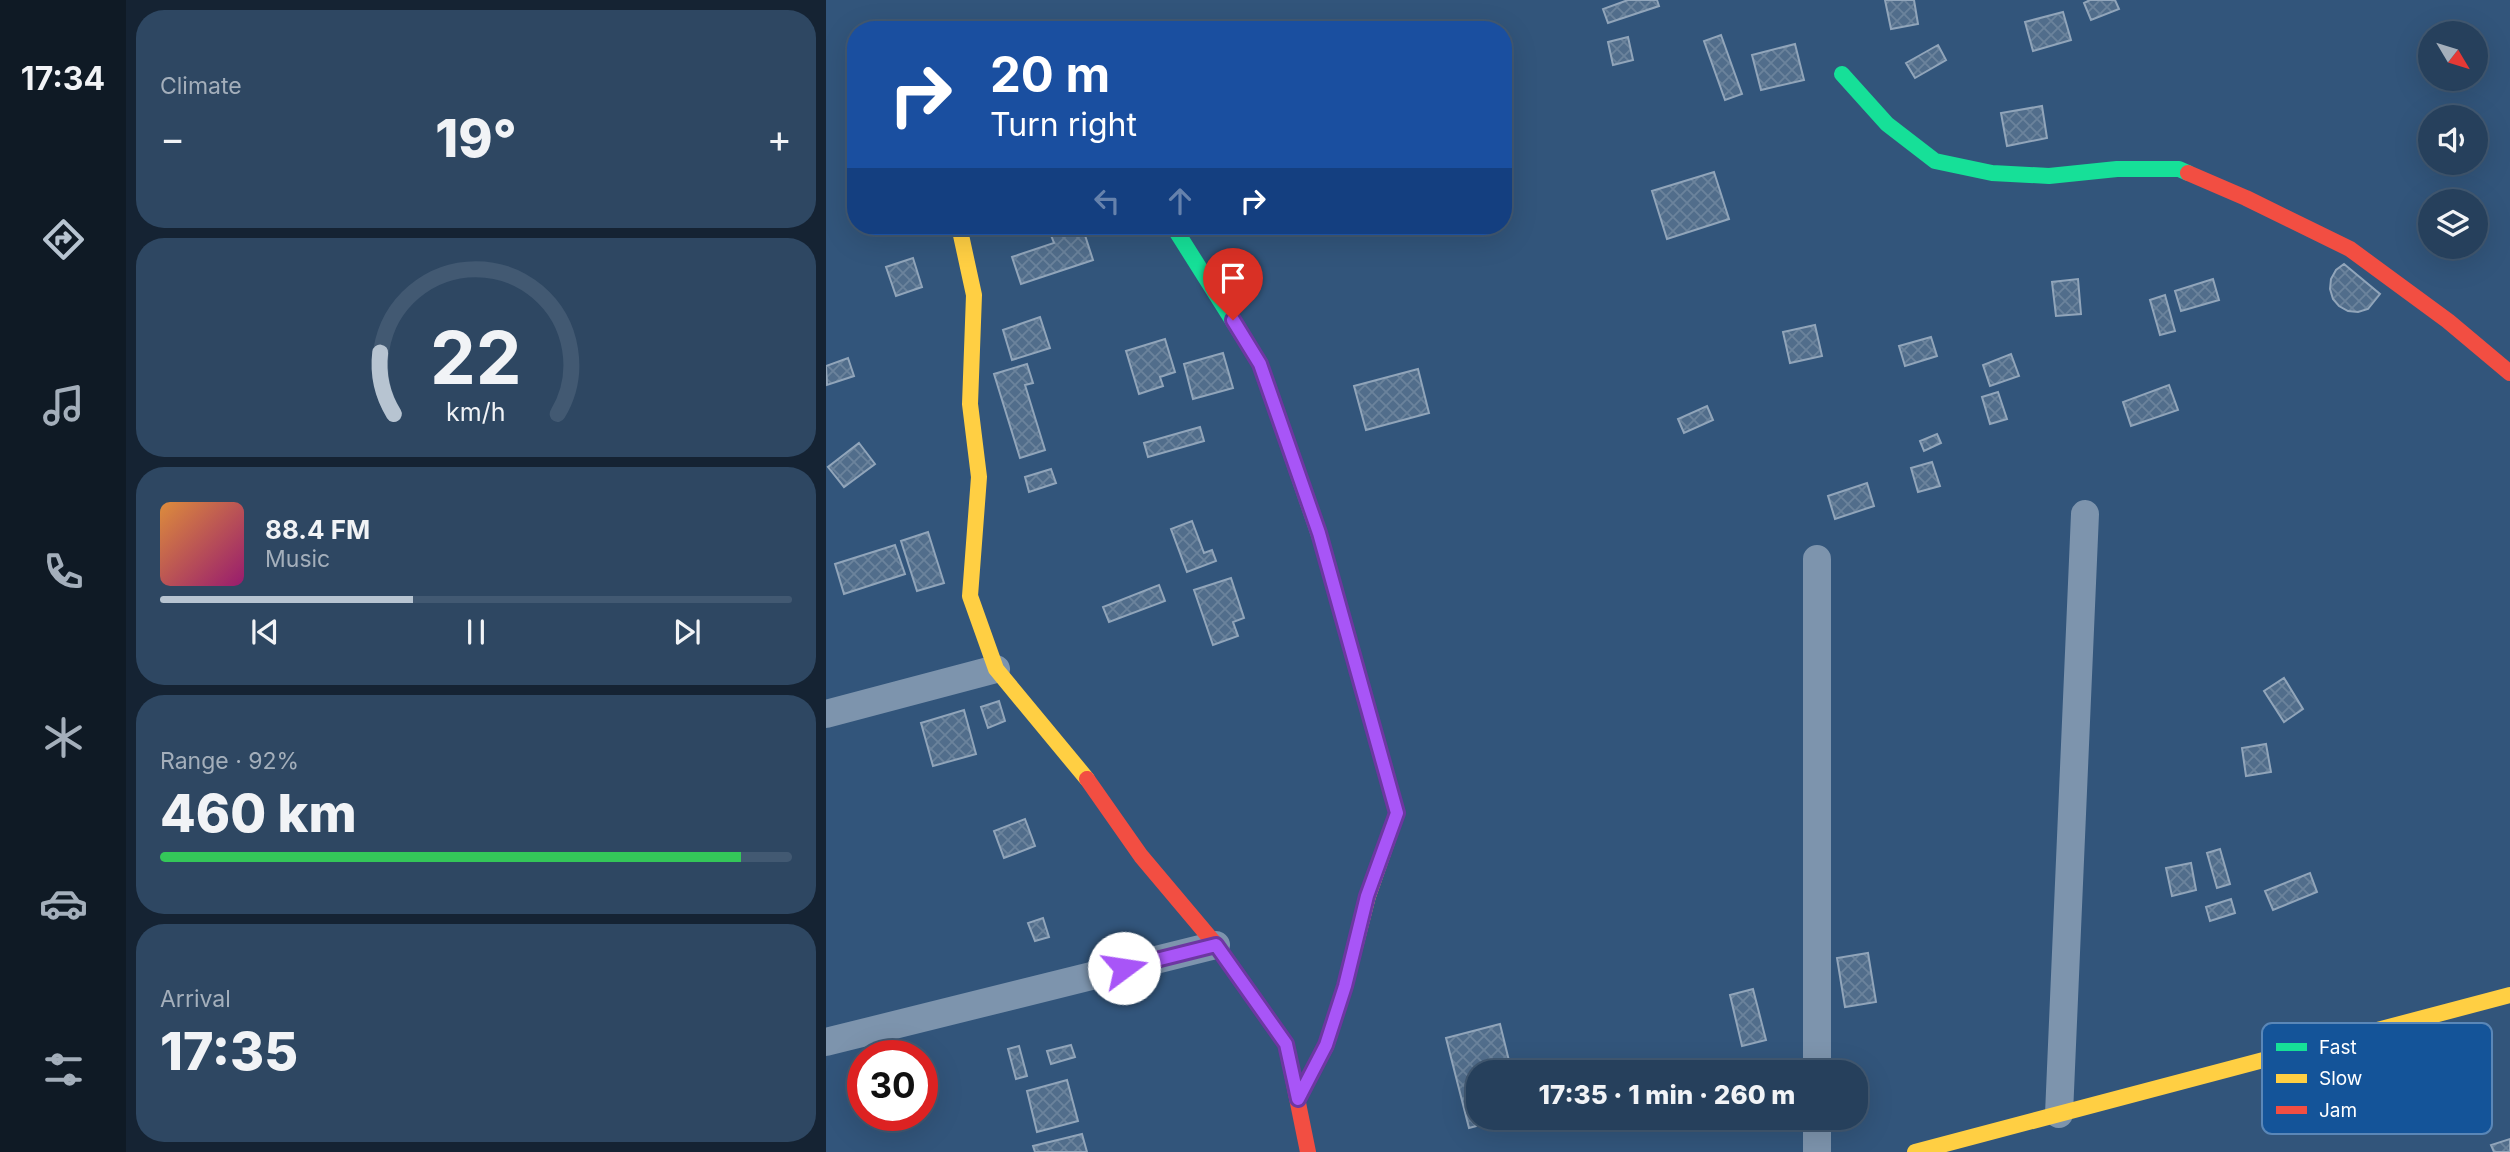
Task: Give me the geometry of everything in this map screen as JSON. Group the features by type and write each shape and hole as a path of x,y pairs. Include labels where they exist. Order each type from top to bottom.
{"street":[{"path":"1842,74 1887,124 1935,161 1992,173 2049,176 2117,169 2179,169 2246,198 2350,249 2448,321 2510,373"},
{"path":"961,235 974,296 970,404 979,477 970,596 996,669 1073,760 1142,856 1216,945 1286,1044 1308,1152"},
{"path":"1178,235 1260,364 1319,533 1397,813 1367,896 1345,986 1326,1045 1298,1099"},
{"path":"2059,1114 2085,514"},
{"path":"1816,559 1817,1060"},
{"path":"826,714 996,669"},
{"path":"826,1042 1216,945"},
{"path":"2404,1023 2510,995"},
{"path":"1915,1152 2262,1060"},
{"path":"1817,1130 1817,1152"}],"building":[{"path":"1628,0 1657,0 1659,6 1608,23 1603,9"},
{"path":"1885,0 1914,0 1918,24 1891,29"},
{"path":"2090,0 2115,0 2119,9 2091,20 2084,3"},
{"path":"2063,12 2071,40 2033,51 2025,22"},
{"path":"1721,35 1742,94 1725,100 1704,41"},
{"path":"1628,37 1633,60 1613,65 1608,42"},
{"path":"1795,44 1804,80 1761,90 1752,55"},
{"path":"1938,45 1946,60 1915,78 1906,63"},
{"path":"2042,106 2047,138 2007,146 2001,113"},
{"path":"1714,172 1729,219 1667,239 1652,191"},
{"path":"1051,235 1085,235 1093,260 1021,284 1012,257 1054,243"},
{"path":"913,258 922,287 896,296 886,267"},
{"path":"2344,264 2380,294 2368,309 2348,311 2333,299 2331,279 2336,270"},
{"path":"2078,279 2081,314 2056,316 2052,282"},
{"path":"2213,279 2219,300 2181,311 2175,291"},
{"path":"2165,295 2175,331 2160,335 2150,300"},
{"path":"1040,317 1050,348 1012,360 1003,330"},
{"path":"1815,325 1822,356 1790,363 1783,332"},
{"path":"1931,337 1937,356 1905,366 1899,346"},
{"path":"1165,339 1175,372 1160,377 1163,386 1139,394 1126,351"},
{"path":"1223,353 1233,388 1193,399 1184,364"},
{"path":"2011,354 2019,376 1990,386 1983,365"},
{"path":"848,358 854,376 827,385 826,366"},
{"path":"1027,364 1033,383 1025,385 1045,450 1020,458 994,374"},
{"path":"1418,369 1429,413 1366,430 1354,386"},
{"path":"2169,385 2178,410 2131,426 2123,402"},
{"path":"1998,392 2007,419 1990,424 1982,397"},
{"path":"1707,406 1713,420 1684,433 1678,419"},
{"path":"1200,427 1204,441 1148,457 1144,443"},
{"path":"1937,434 1941,443 1924,451 1920,441"},
{"path":"859,443 875,464 844,487 828,467"},
{"path":"1932,462 1940,486 1918,492 1911,468"},
{"path":"1051,469 1056,483 1029,492 1025,477"},
{"path":"1867,483 1874,506 1835,519 1828,496"},
{"path":"1192,521 1204,553 1212,550 1216,561 1187,572 1171,529"},
{"path":"928,532 944,583 917,591 901,541"},
{"path":"895,545 905,574 844,594 835,564"},
{"path":"1231,578 1244,618 1233,622 1238,636 1213,645 1194,590"},
{"path":"1159,585 1165,601 1109,622 1103,607"},
{"path":"2284,678 2303,709 2284,722 2264,691"},
{"path":"999,701 1005,721 988,728 981,707"},
{"path":"964,710 976,754 933,766 921,723"},
{"path":"2266,744 2271,772 2246,776 2242,748"},
{"path":"1025,819 1035,846 1004,858 994,831"},
{"path":"2220,849 2230,884 2217,888 2207,853"},
{"path":"2191,863 2196,890 2172,896 2166,868"},
{"path":"2310,873 2317,892 2273,910 2265,891"},
{"path":"2231,899 2235,913 2210,921 2206,907"},
{"path":"1043,918 1049,937 1035,941 1028,923"},
{"path":"1868,953 1876,1002 1845,1007 1837,958"},
{"path":"1753,989 1766,1040 1742,1046 1730,995"},
{"path":"1500,1024 1509,1060 1466,1060 1466,1116 1446,1038"},
{"path":"1071,1045 1075,1057 1051,1064 1047,1051"},
{"path":"1019,1046 1027,1076 1016,1079 1008,1049"},
{"path":"1067,1080 1078,1121 1037,1132 1027,1091"},
{"path":"1082,1134 1087,1152 1035,1152 1033,1146"},
{"path":"2510,1139 2510,1152 2494,1152 2491,1145"}],"traffic: fast":[{"path":"1842,74 1887,124 1935,161 1992,173 2049,176 2117,169 2179,169 2188,173"},
{"path":"1179,235 1260,364 1322,544"}],"traffic: slow":[{"path":"961,235 974,295 970,404 979,477 970,596 996,669 1087,779"},
{"path":"1298,1099 1326,1046 1345,986 1368,896 1397,813 1322,544"},
{"path":"2404,1023 2510,995"},
{"path":"1915,1152 2262,1060"}],"traffic: jam":[{"path":"2188,173 2350,249 2448,321 2510,373"},
{"path":"1087,779 1141,856 1216,945 1286,1044 1308,1152"}],"route":[{"path":"1124,968 1216,945 1286,1044 1298,1099 1326,1045 1345,986 1367,896 1397,813 1319,533 1260,364 1233,320"}]}
